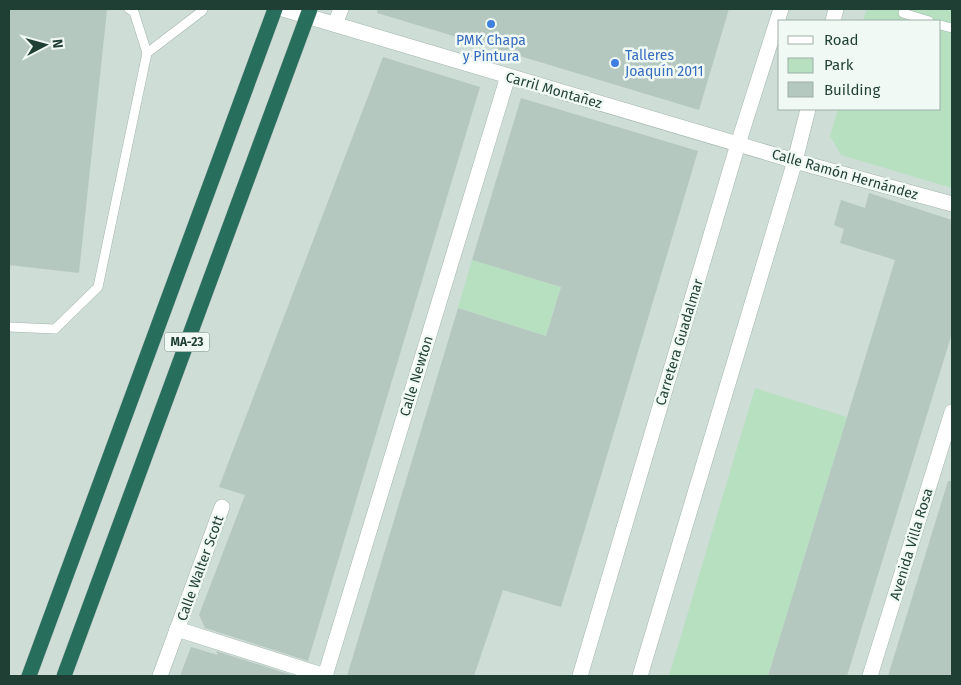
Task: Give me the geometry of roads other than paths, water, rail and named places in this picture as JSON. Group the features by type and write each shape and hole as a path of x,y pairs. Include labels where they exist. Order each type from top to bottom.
{"highway":[{"name":"MA-23","path":"29,676 275,9"},
{"name":"MA-23","path":"64,676 310,9"}],"street":[{"name":"Carril Montañez","path":"283,9 738,144"},
{"path":"335,24 341,9"},
{"name":"Carretera Guadalmar","path":"580,676 738,144 781,9"},
{"name":"Calle Newton","path":"325,676 508,76"},
{"path":"640,676 808,110"},
{"name":"Calle Ramón Hernández","path":"738,144 952,204"},
{"name":"Avenida Villa Rosa","path":"870,676 952,412"},
{"name":"Calle Walter Scott","path":"160,676 222,506"},
{"name":"Calle Walter Scott","path":"177,629 325,676"}],"lane":[{"path":"9,327 55,329 98,287 147,53 134,12 129,9"},
{"path":"147,53 203,9"},
{"path":"903,13 926,20"}],"place":[{"name":"PMK Chapa y Pintura","path":"491,24"},
{"name":"Talleres Joaquín 2011","path":"615,63"}]}
